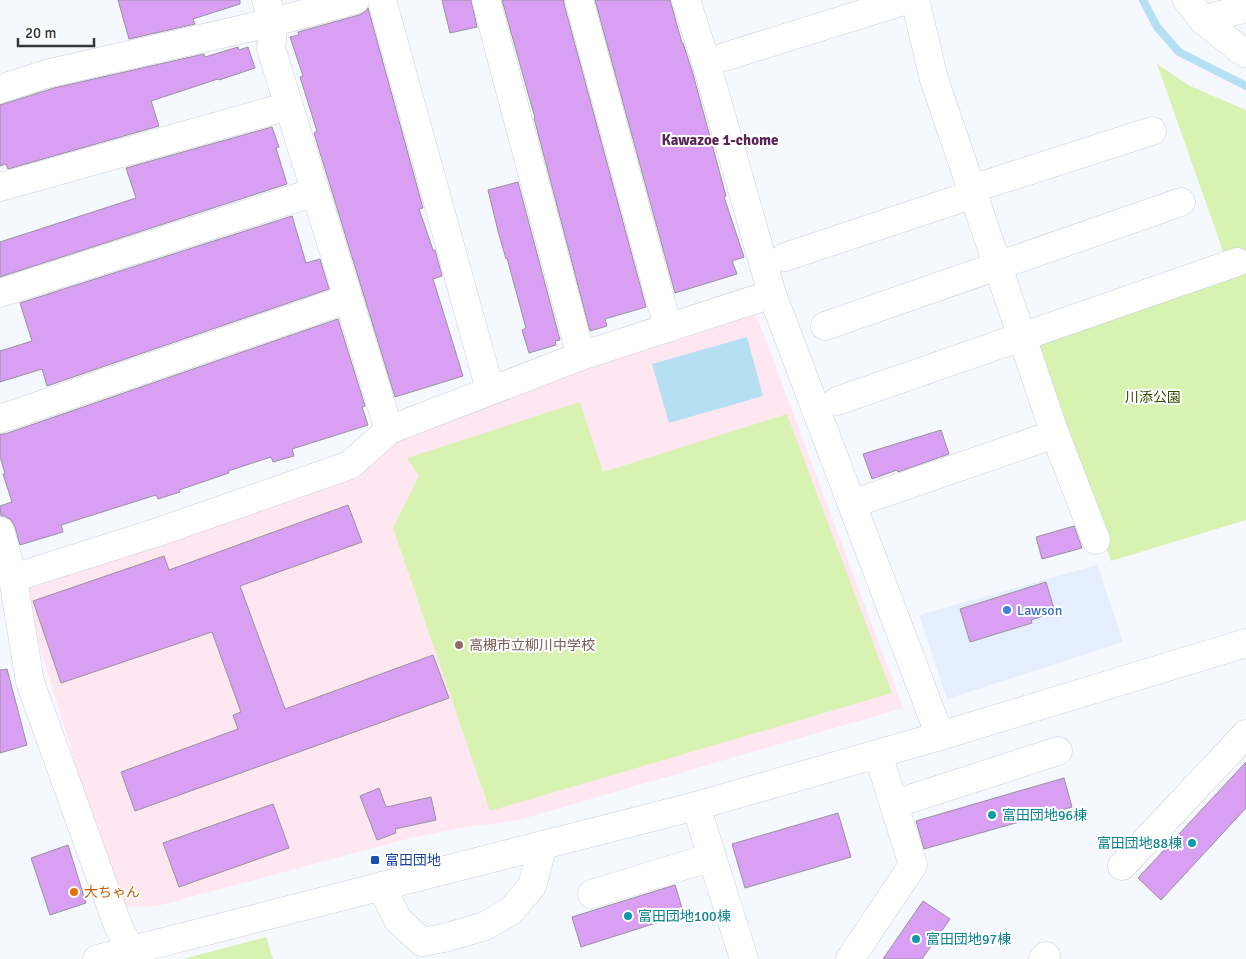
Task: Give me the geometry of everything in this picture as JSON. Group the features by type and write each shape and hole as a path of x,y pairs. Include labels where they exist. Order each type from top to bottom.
{"street":[{"path":"0,89 46,74 270,11 355,0"},
{"path":"382,0 490,390"},
{"path":"486,0 581,356"},
{"path":"579,0 668,328"},
{"path":"686,0 708,69 772,294 940,736"},
{"path":"724,56 907,0"},
{"path":"915,0 934,80 1055,434 1096,540"},
{"path":"1195,10 1246,8"},
{"path":"1195,10 1246,53"},
{"path":"270,11 271,48 389,430"},
{"path":"0,187 289,106"},
{"path":"784,257 962,198 984,185 1152,131"},
{"path":"0,293 315,192"},
{"path":"825,326 1181,202"},
{"path":"837,401 1237,262"},
{"path":"13,578 158,532 350,465 389,430 581,356 772,294"},
{"path":"0,419 348,299"},
{"path":"852,504 1055,434"},
{"path":"0,531 13,578 30,682 117,924 130,950"},
{"path":"100,959 696,806 940,736 1246,643"},
{"path":"1122,866 1246,734"},
{"path":"894,804 1058,751"},
{"path":"850,959 912,865 878,754"},
{"path":"696,806 744,959"},
{"path":"381,886 398,920 422,942 444,938 485,926 511,911 532,886 542,845"},
{"path":"592,894 712,857"}],"shaded area":[{"name":"高槻市立柳川中学校","path":"755,311 903,708 519,820 460,828 411,838 157,906 124,907 83,789 20,581 413,430 595,363"},
{"path":"1097,565 1123,642 947,699 919,615"}],"green space":[{"name":"川添公園","path":"1157,64 1190,86 1246,110 1246,520 1111,561 1033,339 1230,271"},
{"path":"580,402 603,472 787,414 892,693 490,811 393,528 419,476 407,458"},
{"path":"266,937 273,959 183,959"}],"water":[{"path":"747,337 763,396 669,423 652,364"}],"building":[{"path":"118,0 240,0 240,4 193,19 195,24 129,39"},
{"path":"442,0 471,0 477,27 450,33"},
{"path":"502,0 564,0 646,307 605,319 607,326 590,331 535,118"},
{"path":"595,0 670,0 693,74 726,196 724,197 744,257 732,261 737,274 675,293"},
{"path":"368,8 423,208 419,209 433,250 435,250 442,276 433,279 463,376 395,397 314,133 317,131 300,77 303,76 290,37 299,35 298,32 359,15"},
{"path":"238,47 239,50 248,47 255,68 151,101 159,126 8,169 6,164 0,166 0,105 54,88 204,54 205,57"},
{"path":"272,127 279,147 276,148 287,184 0,277 0,242 136,198 126,168"},
{"path":"518,182 560,340 555,341 556,345 529,353 522,330 526,328 488,190"},
{"path":"292,216 306,263 320,259 329,289 47,386 42,369 0,382 0,351 32,341 20,303"},
{"path":"338,319 365,406 362,407 368,425 292,449 294,456 273,462 271,457 228,471 229,473 179,490 180,492 158,499 156,495 61,525 63,532 20,545 11,520 1,516 0,506 12,502 3,474 5,474 0,456 0,434 5,434"},
{"path":"941,430 949,454 872,479 863,454"},
{"path":"348,505 362,542 240,586 285,709 433,655 449,698 135,811 121,772 238,729 233,715 241,712 212,632 61,683 33,601 164,556 169,570"},
{"path":"1074,526 1082,548 1042,559 1036,537"},
{"name":"Lawson","path":"1046,582 1055,612 1031,620 1032,623 970,642 960,609"},
{"path":"7,669 27,745 0,753 0,670"},
{"name":"富田団地88棟","path":"1246,762 1246,808 1161,900 1138,878"},
{"name":"富田団地96棟","path":"1064,778 1072,807 924,849 916,821"},
{"path":"379,788 386,807 431,797 436,820 395,829 396,833 377,840 360,796"},
{"path":"273,804 289,848 179,887 163,843"},
{"path":"838,813 851,857 745,888 732,844"},
{"path":"68,845 86,903 50,915 31,858"},
{"name":"富田団地100棟","path":"675,885 684,914 581,947 572,917"},
{"name":"富田団地97棟","path":"923,901 950,919 922,959 883,959"}],"waterway":[{"path":"1143,0 1157,27 1179,52 1246,86"}],"place":[{"name":"Lawson","path":"1007,610"},
{"name":"高槻市立柳川中学校","path":"459,645"},
{"name":"富田団地96棟","path":"992,815"},
{"name":"富田団地88棟","path":"1192,843"},
{"name":"富田団地","path":"375,860"},
{"name":"大ちゃん","path":"74,892"},
{"name":"富田団地100棟","path":"628,916"},
{"name":"富田団地97棟","path":"916,939"}],"district":[{"name":"Kawazoe 1-chome","path":"720,140"}]}
